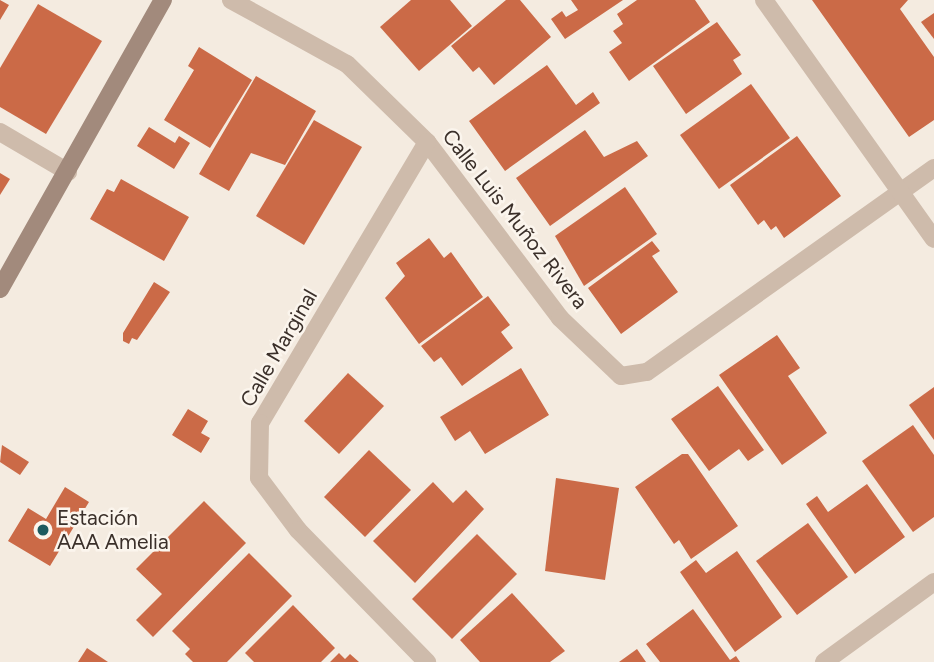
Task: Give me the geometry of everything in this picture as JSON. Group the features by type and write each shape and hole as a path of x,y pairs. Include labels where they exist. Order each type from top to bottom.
{"main road":[{"path":"0,289 163,0"}],"street":[{"name":"Calle Luis Muñoz Rivera","path":"231,0 347,64 427,142 560,318 621,376 647,372 900,193"},
{"path":"764,0 934,239"},
{"path":"0,132 68,172"},
{"name":"Calle Marginal","path":"427,142 260,424 259,478 298,530 428,662"},
{"path":"900,193 934,169"},
{"path":"824,662 934,582"}],"building":[{"path":"0,0 9,5 0,20"},
{"path":"411,0 450,0 472,26 419,71 380,27"},
{"path":"506,0 520,0 551,37 494,85 479,67 473,72 451,46"},
{"path":"571,0 623,0 565,39 551,19 562,11 566,17 578,10"},
{"path":"637,0 695,0 710,22 629,81 609,52 622,43 613,31 623,24 617,14"},
{"path":"812,0 908,0 900,9 934,57 934,120 909,137"},
{"path":"38,4 102,41 46,134 0,107 0,68"},
{"path":"934,13 934,39 921,22"},
{"path":"717,22 741,55 733,60 742,74 686,114 653,66"},
{"path":"199,47 252,80 210,148 164,120 194,70 188,66"},
{"path":"547,65 576,105 593,92 600,103 505,171 469,121"},
{"path":"256,76 316,111 285,165 251,153 229,191 199,174"},
{"path":"751,84 790,138 719,189 680,135"},
{"path":"314,120 362,147 304,245 256,216"},
{"path":"149,127 175,143 179,136 190,143 174,169 137,146"},
{"path":"585,130 604,157 637,141 648,156 550,226 516,178"},
{"path":"797,136 841,196 784,238 776,226 771,230 764,220 758,225 730,185"},
{"path":"0,173 10,179 0,195"},
{"path":"121,179 189,217 164,261 90,219 107,189 114,192"},
{"path":"625,187 657,234 584,286 555,236"},
{"path":"429,238 444,258 451,252 483,297 419,344 385,298 405,276 396,263"},
{"path":"652,241 660,251 652,256 678,292 621,334 588,288"},
{"path":"154,282 170,292 137,340 132,338 129,344 123,341 123,333"},
{"path":"488,296 510,325 501,332 513,348 462,386 441,357 434,362 421,346"},
{"path":"777,335 800,368 788,376 827,433 782,465 719,375"},
{"path":"521,368 549,415 485,454 470,431 455,441 440,417"},
{"path":"348,373 384,406 339,454 304,421"},
{"path":"718,386 764,450 748,461 739,449 709,471 671,419"},
{"path":"934,387 934,440 909,405"},
{"path":"188,409 208,421 201,433 210,438 201,453 172,435"},
{"path":"913,425 934,455 934,517 913,532 862,461"},
{"path":"2,445 29,462 20,475 0,462"},
{"path":"369,450 411,490 365,537 324,497"},
{"path":"682,454 688,454 738,526 691,559 679,540 674,544 635,487"},
{"path":"556,478 619,488 605,580 545,571"},
{"path":"433,482 453,503 466,490 484,509 415,583 373,541"},
{"path":"867,484 905,537 855,574 806,504 817,496 828,512"},
{"name":"Estación AAA Amelia","path":"65,487 89,502 50,566 8,541 28,508 46,519"},
{"path":"204,501 246,543 153,637 136,620 162,594 136,569"},
{"path":"808,523 848,577 797,615 756,561"},
{"path":"477,534 517,574 452,639 412,599"},
{"path":"737,551 782,617 735,652 680,572 696,560 706,573"},
{"path":"249,553 292,596 227,662 193,662 185,654 190,649 172,631"},
{"path":"512,593 565,651 550,662 480,662 460,640"},
{"path":"293,605 335,648 321,662 254,662 245,653"},
{"path":"693,609 730,660 736,656 740,662 660,662 646,644"},
{"path":"87,648 108,662 78,662"},
{"path":"637,649 646,662 619,662"},
{"path":"339,653 345,659 350,654 359,662 330,662"}],"place":[{"name":"Estación AAA Amelia","path":"43,530"}]}
